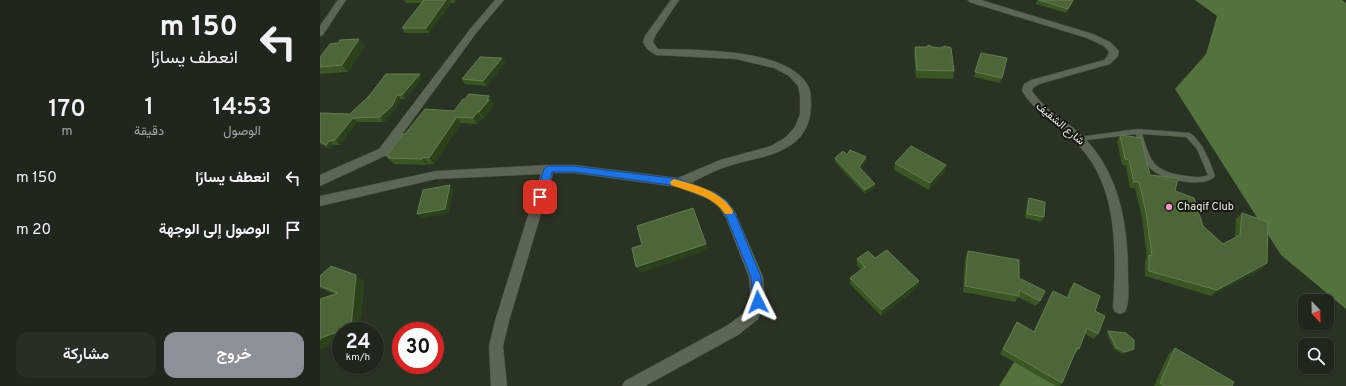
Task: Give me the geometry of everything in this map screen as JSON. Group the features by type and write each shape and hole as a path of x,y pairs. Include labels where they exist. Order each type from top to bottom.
{"street":[{"path":"320,33 342,0"},
{"path":"320,181 383,152 474,30 500,0"},
{"path":"674,0 666,14 650,34 648,42 650,47 656,52 721,54 776,65 794,75 803,85 806,98 806,113 800,129 790,140 774,149 724,163 679,183"},
{"name":"شارع الشقيف","path":"972,0 1090,36 1107,44 1114,51 1114,56 1107,62 1035,82 1028,86 1027,92 1038,107 1079,139 1099,161 1111,191 1115,209 1121,253 1120,308"},
{"path":"499,386 496,346 502,321 548,169"},
{"path":"320,201 436,175 548,169 574,169 679,183 712,196 724,204 732,216 756,277 758,302 753,314 733,330 630,386"}],"lane":[{"path":"1079,139 1138,131 1190,136 1201,152 1212,176 1205,180 1176,177 1158,172 1149,159 1138,131"}],"green space":[{"path":"1195,0 1342,0 1346,3 1346,309 1334,299 1334,294 1328,294 1281,255 1175,89 1206,54 1217,16"},
{"path":"1016,359 1058,386 999,386"}],"building":[{"path":"424,0 446,0 426,28 402,28"},
{"path":"1039,0 1073,0 1068,9"},
{"path":"359,39 342,65 320,67 320,57 330,44 338,43 340,40"},
{"path":"929,45 932,47 940,48 945,46 951,48 954,71 917,70 915,47 926,47"},
{"path":"981,53 1007,58 1002,78 975,72"},
{"path":"480,57 502,58 483,81 462,79"},
{"path":"386,74 420,74 402,95 397,95 392,106 380,117 353,118 335,140 329,141 326,145 320,142 320,113 350,114 369,96"},
{"path":"469,94 489,96 487,100 489,100 473,118 457,117 429,158 388,158 390,156 386,156 425,109 454,111"},
{"path":"1120,135 1141,138 1150,175 1178,178 1175,191 1194,198 1203,226 1223,244 1240,235 1242,213 1268,222 1267,263 1217,290 1149,271 1149,255 1152,256 1146,212 1139,182 1134,182 1129,160 1125,159"},
{"path":"911,146 946,165 930,183 895,163"},
{"path":"850,150 866,157 859,167 875,184 865,190 835,158 843,151 847,155"},
{"path":"450,185 445,209 417,214 423,190"},
{"path":"1029,198 1045,202 1044,217 1027,214"},
{"path":"693,208 706,244 636,267 632,248 642,245 637,226"},
{"path":"887,250 919,281 882,310 850,278 865,267 857,259 868,251 875,258"},
{"path":"968,251 1019,260 1019,278 1045,291 1040,301 1019,290 1019,296 965,286"},
{"path":"331,266 356,275 351,322 332,322 332,334 321,338 320,340 320,299 338,293 320,286 320,276"},
{"path":"1074,283 1100,296 1095,311 1105,316 1098,334 1087,328 1079,349 1077,348 1062,383 1003,349 1017,322 1034,332 1053,291 1068,298"},
{"path":"1108,331 1126,333 1134,340 1134,349 1125,352 1116,347"},
{"path":"1175,348 1234,382 1232,386 1165,386 1160,383"}],"slow traffic":[{"path":"674,182 712,196 724,204 728,211"}],"place":[{"name":"Chaqif Club","path":"1169,207"}],"route":[{"path":"540,197 548,169 574,169 679,183 712,196 724,204 732,216 756,277 758,302"}]}
